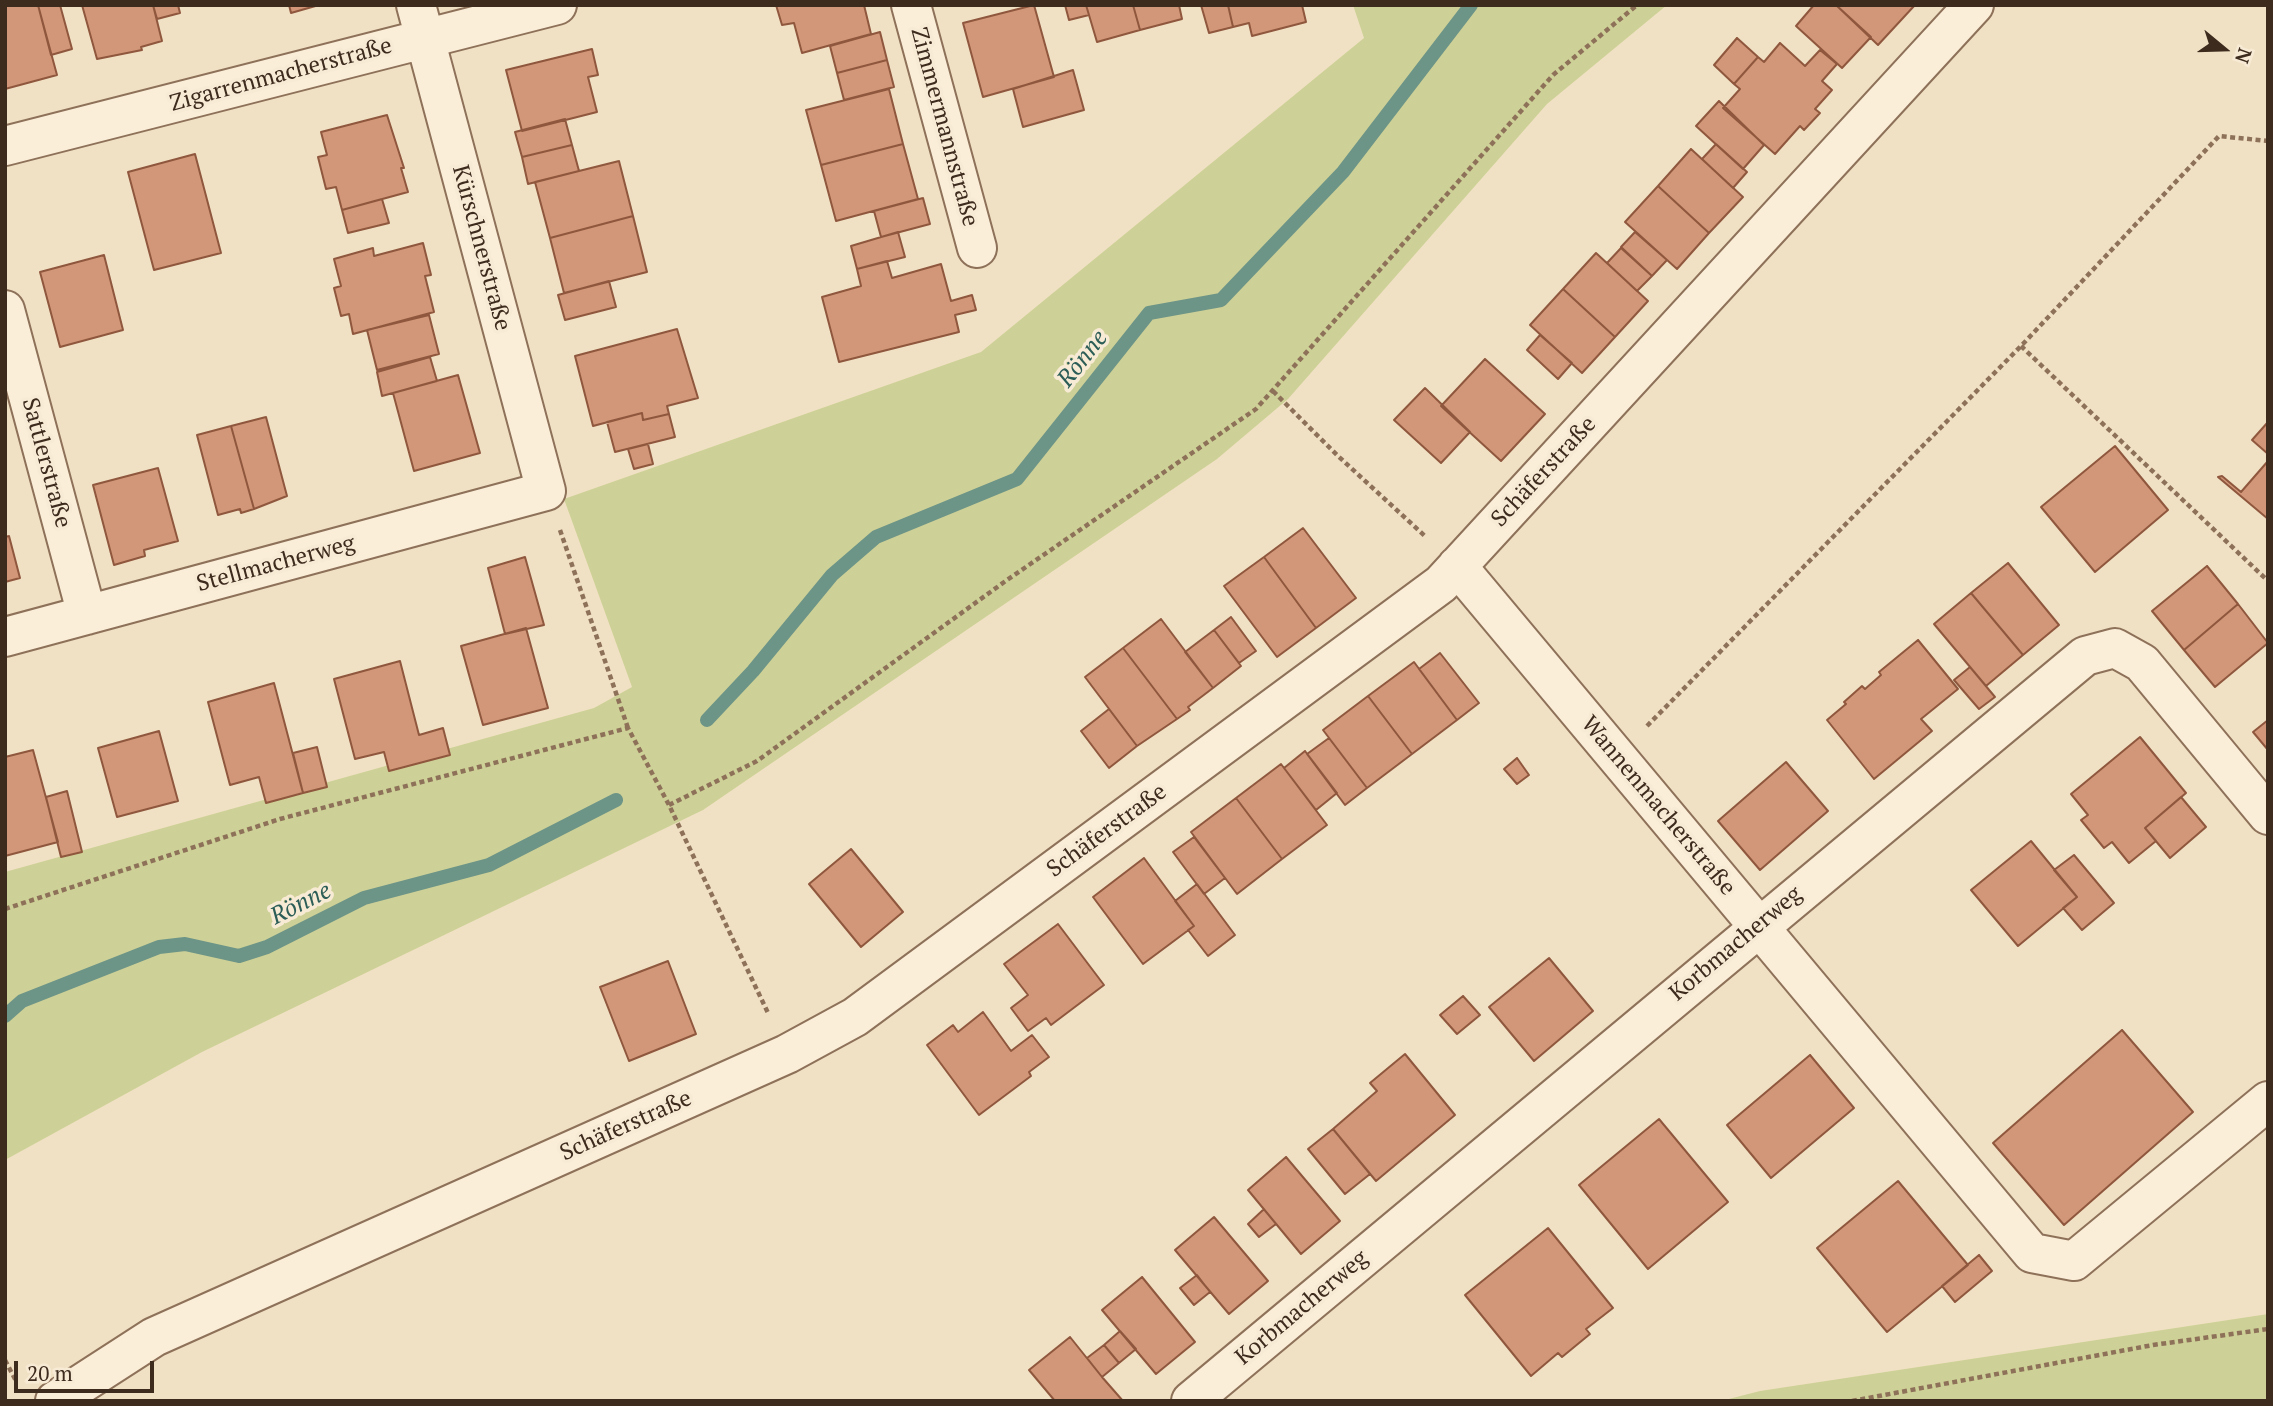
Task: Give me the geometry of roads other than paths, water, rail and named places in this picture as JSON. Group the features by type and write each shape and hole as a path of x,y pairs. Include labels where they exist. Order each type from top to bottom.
{"street":[{"name":"Zigarrenmacherstraße","path":"5,146 420,21 557,5"},
{"name":"Zimmermannstraße","path":"911,5 977,248"},
{"name":"Schäferstraße","path":"55,1401 154,1337 787,1054 855,1017 1441,584 1974,5"},
{"name":"Kürschnerstraße","path":"420,21 546,491"},
{"name":"Sattlerstraße","path":"5,310 87,615"},
{"name":"Stellmacherweg","path":"5,636 546,491"},
{"name":"Wannenmacherstraße","path":"1457,566 2032,1253 2074,1261 2268,1101"},
{"name":"Korbmacherweg","path":"1191,1401 2085,656 2115,648 2142,663 2268,815"}],"waterway":[{"name":"Rönne","path":"707,720 753,671 832,575 876,537 1017,479 1149,313 1221,300 1343,172 1471,5"},
{"name":"Rönne","path":"5,1016 22,1001 159,947 185,944 239,956 267,947 364,898 489,865 616,800"}]}
